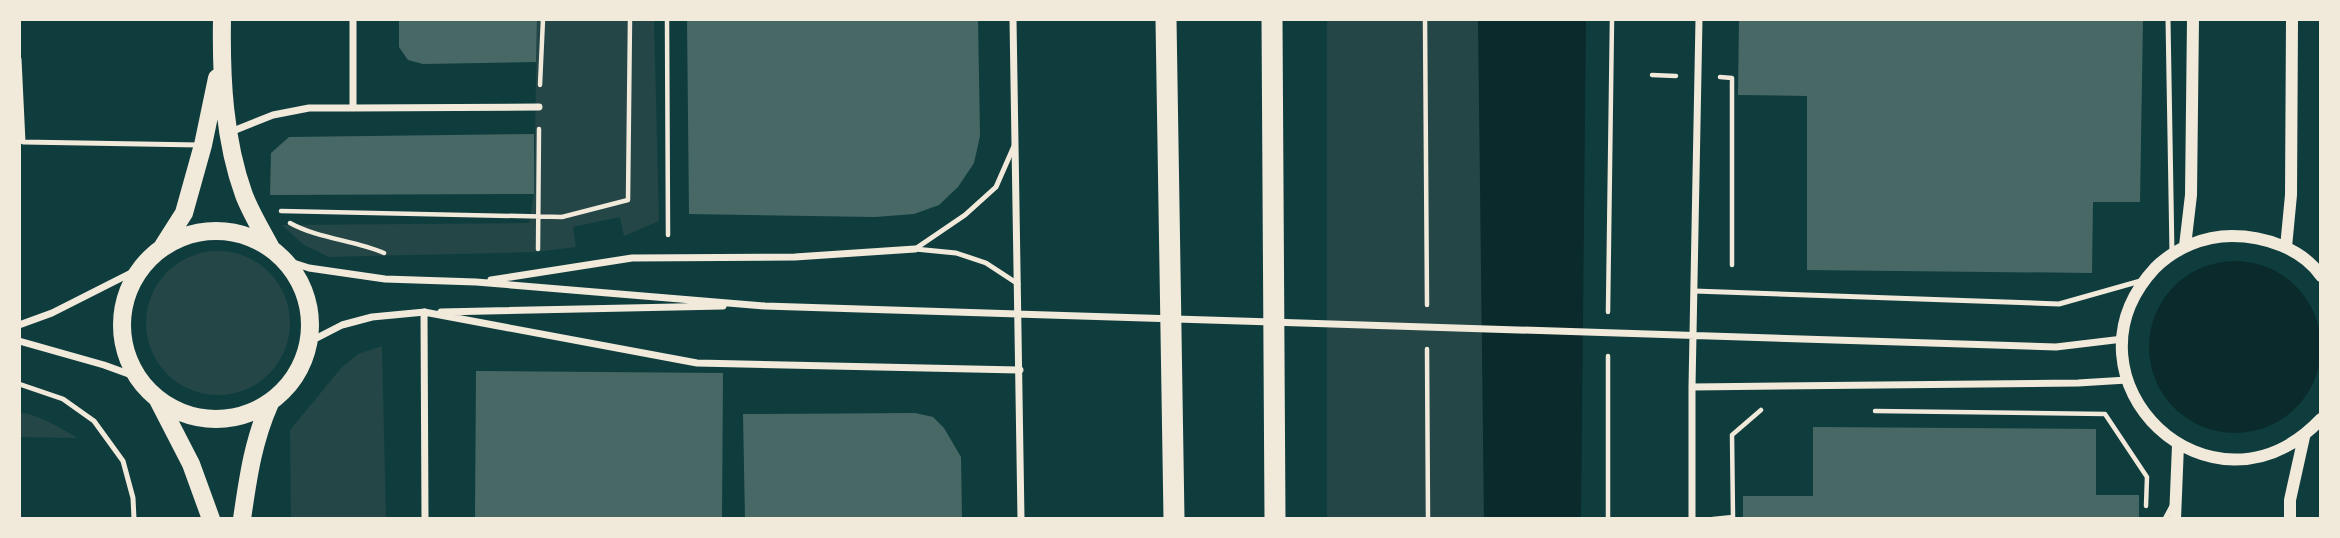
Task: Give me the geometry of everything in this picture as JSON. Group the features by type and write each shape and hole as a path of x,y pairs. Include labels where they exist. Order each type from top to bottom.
{"highway":[{"path":"1166,19 1174,519"},
{"path":"1272,19 1275,519"}],"main road":[{"path":"158,400 181,413 213,420 245,415 270,403 294,379 307,343 310,323 303,289 277,254 260,210 245,196 228,133 222,19"},
{"path":"211,519 191,464 158,400 137,377 125,351 121,320 125,297 139,269 163,247 184,213 203,145 222,58"},
{"path":"163,247 192,234 217,231 240,234 277,254"},
{"path":"242,519 249,467 259,429 270,403"}],"street":[{"path":"353,19 353,108"},
{"path":"1013,19 1021,519"},
{"path":"1692,519 1699,19"},
{"path":"2185,246 2192,195 2193,19"},
{"path":"2286,247 2291,195 2292,19"},
{"path":"228,133 273,116 309,108 539,107"},
{"path":"2321,275 2286,247 2253,236 2218,236 2185,246 2172,254 2144,280 2129,308 2123,339 2127,380 2138,406 2156,427 2178,445 2209,457 2242,460 2275,453 2304,437 2321,419"},
{"path":"477,282 632,258 794,257 915,249"},
{"path":"277,254 309,268 385,279 477,282 765,306"},
{"path":"19,325 52,313 139,269"},
{"path":"307,343 342,325 424,312 765,306 2056,347 2123,339"},
{"path":"424,312 697,363 1020,370"},
{"path":"424,312 425,519"},
{"path":"19,341 137,377"},
{"path":"1692,387 2078,383 2127,380"},
{"path":"2290,519 2290,500 2304,437"},
{"path":"2175,519 2178,445"}],"lane":[{"path":"2168,19 2172,254"},
{"path":"19,59 23,142 203,145"},
{"path":"915,249 965,215 996,187 1014,146"},
{"path":"915,249 956,253 986,263 1018,284"},
{"path":"1694,291 2059,304 2144,280"},
{"path":"19,384 63,399 94,421 123,461 133,499 134,519"},
{"path":"2165,519 2175,500"}],"path":[{"path":"260,210 562,217 628,200 629,19"},
{"path":"667,19 668,257"},
{"path":"1425,19 1427,311"},
{"path":"1608,323 1612,19"},
{"path":"260,210 305,231 367,246 388,255"},
{"path":"538,217 539,273"},
{"path":"1427,338 1428,519"},
{"path":"1608,351 1608,519"},
{"path":"1712,519 1733,517 1732,435 1761,410 1774,410"},
{"path":"1871,411 2105,414 2147,477 2146,509"}],"shaded area":[{"path":"537,19 654,19 659,221 624,236 620,217 573,227 576,247 536,252 329,257 304,245 282,225 529,223 534,194"},
{"path":"1327,19 1481,19 1484,519 1327,519"},
{"path":"1478,19 1586,19 1581,519 1484,519"},
{"path":"218,251 246,256 269,272 285,295 290,323 285,351 269,374 246,390 218,395 190,390 167,374 151,351 146,323 151,295 167,272 190,256"},
{"path":"2235,261 2268,268 2296,286 2314,314 2321,347 2314,380 2296,408 2268,426 2235,433 2202,426 2174,408 2156,380 2149,347 2156,314 2174,286 2202,268"},
{"path":"382,346 386,519 291,519 290,430 342,367 358,354"},
{"path":"19,412 49,422 77,438 19,437"}],"building":[{"path":"399,19 537,19 536,62 423,64 408,60 399,47"},
{"path":"687,19 978,19 980,136 974,163 958,187 939,205 914,214 875,217 689,214"},
{"path":"1739,19 2143,19 2140,202 2093,202 2092,273 1807,270 1807,96 1738,95"},
{"path":"534,134 534,194 270,195 271,153 289,137"},
{"path":"476,371 723,373 722,519 475,519"},
{"path":"915,413 933,417 944,428 961,457 962,519 745,519 743,414"},
{"path":"1813,427 2096,429 2096,495 2139,495 2139,519 1743,519 1743,496 1813,496"}]}
